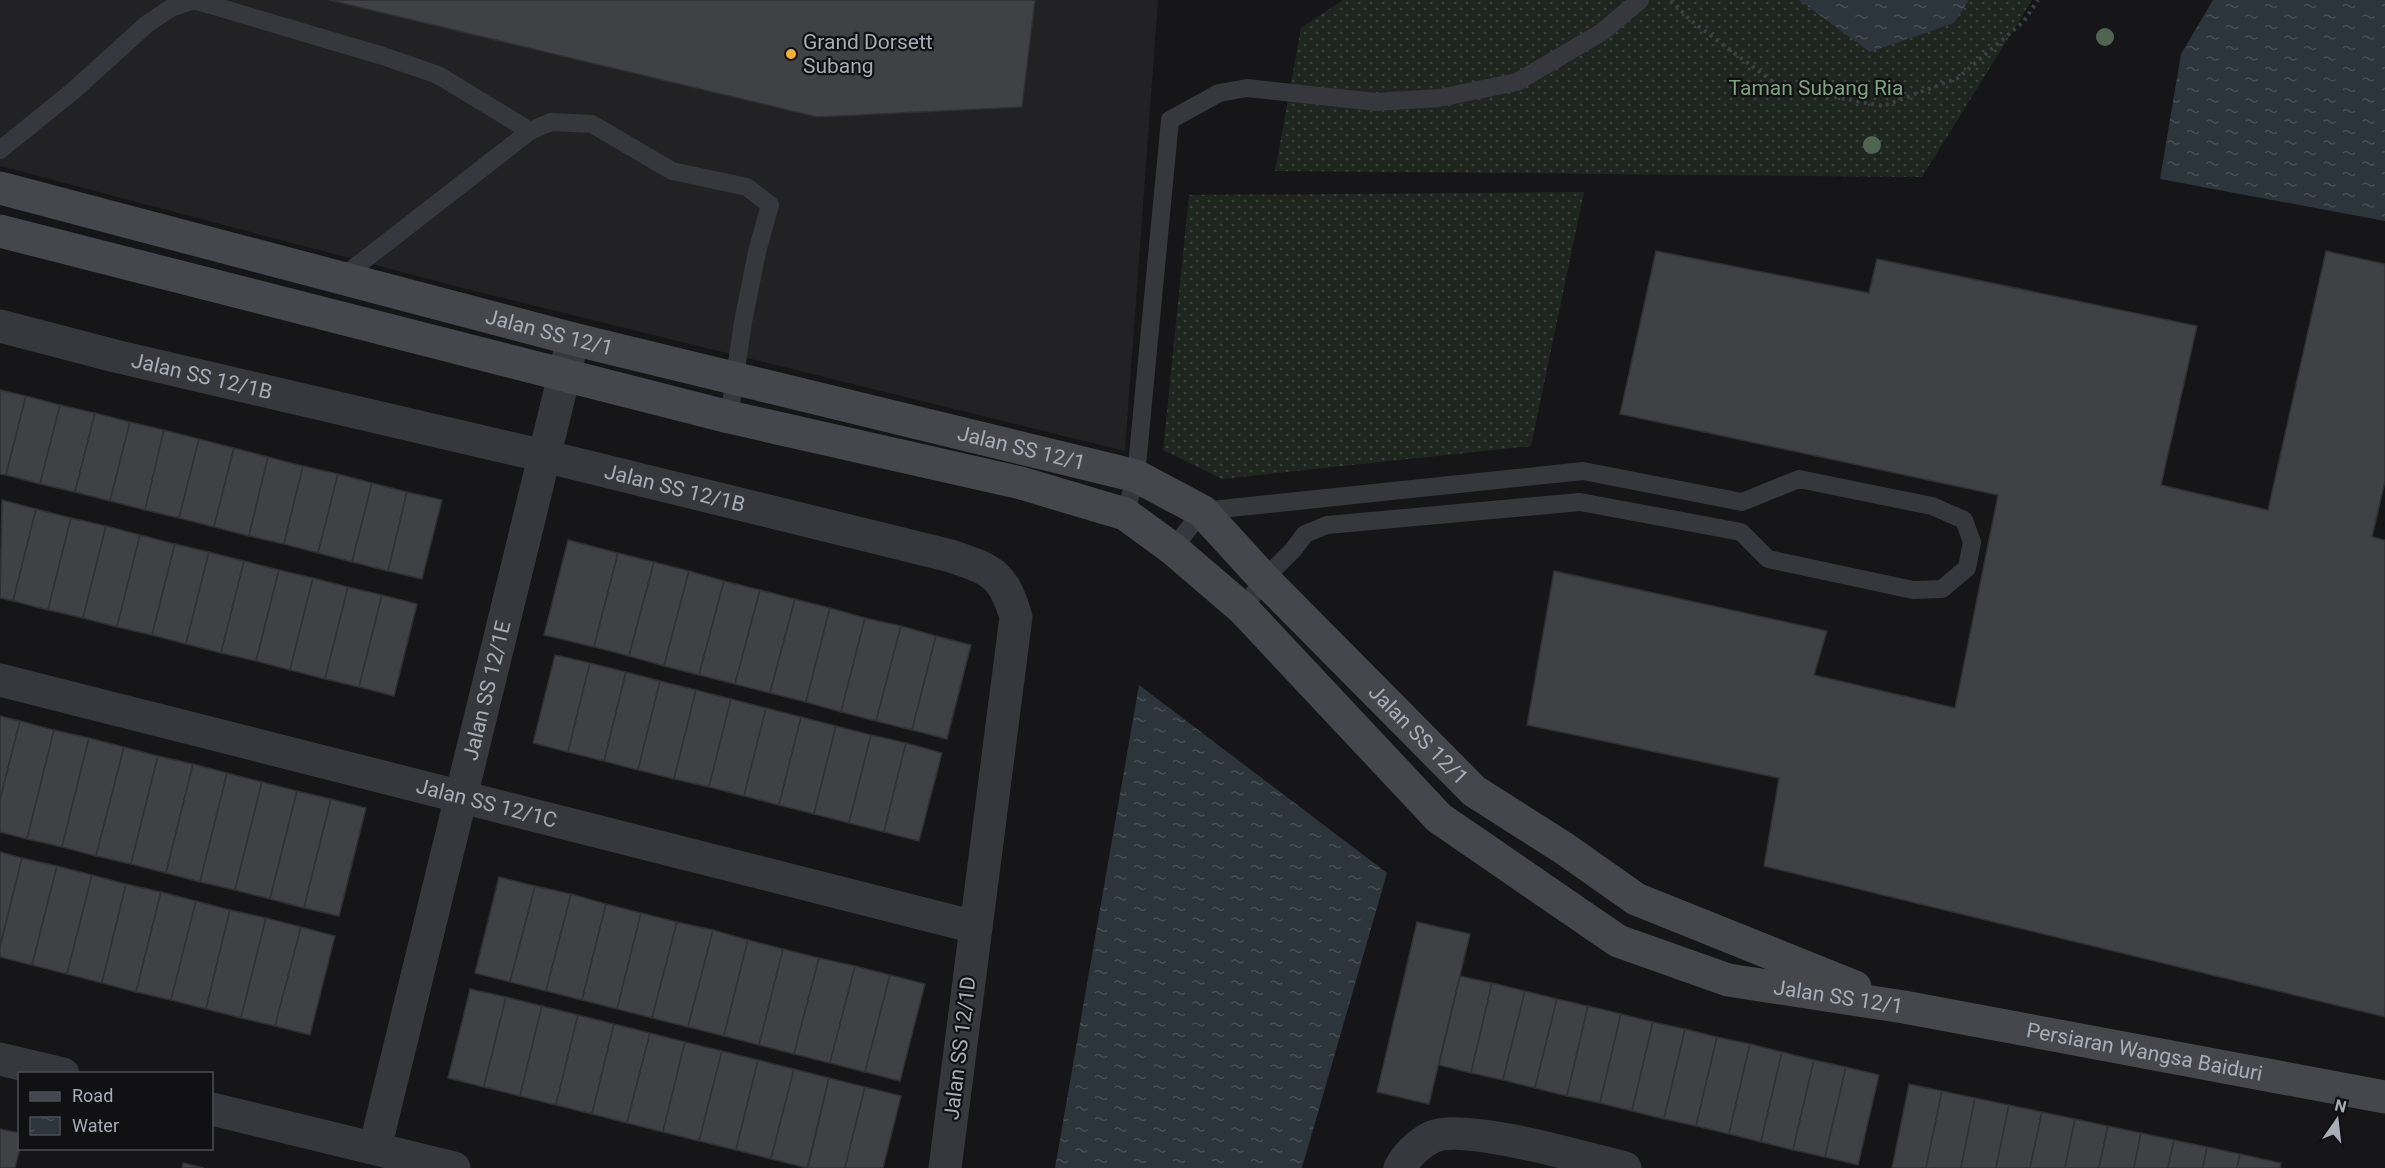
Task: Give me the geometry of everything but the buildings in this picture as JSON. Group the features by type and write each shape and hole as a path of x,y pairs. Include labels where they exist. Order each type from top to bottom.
{"street":[{"name":"Jalan SS 12/1","path":"0,188 573,339 1136,476 1202,511 1264,579 1474,791 1565,849 1636,899 1904,1007"},
{"name":"Jalan SS 12/1","path":"0,231 729,417 1021,483 1125,514 1173,549 1243,609 1439,818 1618,941 1728,980 1904,1007"},
{"name":"Jalan SS 12/1B","path":"0,326 115,356 544,456 951,556 994,573 1008,591 1016,617 975,927"},
{"name":"Jalan SS 12/1E","path":"375,1148 573,339"},
{"name":"Jalan SS 12/1C","path":"0,680 975,927"},
{"name":"Jalan SS 12/1D","path":"945,1168 975,927"},
{"name":"Persiaran Wangsa Baiduri","path":"1904,1007 2385,1098"},
{"path":"0,1059 55,1072"},
{"path":"213,1109 454,1168"},
{"path":"1400,1168 1406,1157 1433,1136 1469,1133 1625,1168"}],"lane":[{"path":"0,150 73,91 147,24 171,8 194,0 438,75 530,131"},
{"path":"1125,514 1136,476 1170,120 1219,93 1247,88 1376,102 1439,98 1517,82 1602,32 1640,0"},
{"path":"341,278 530,131 552,123 592,124 672,171 747,187 770,205 757,252 743,322 729,417"},
{"path":"1173,549 1202,511 1583,471 1742,502 1799,479 1932,506 1964,520 1972,542 1967,568 1942,589 1913,590 1768,559 1741,532 1580,502 1327,525 1305,534 1293,550 1264,579 1243,609"}],"path":[{"path":"1671,0 1690,20 1780,87 1883,106 1958,78 2024,21 2038,0"}],"shaded area":[{"path":"0,0 1158,0 1125,451 474,291 0,166"}],"green space":[{"name":"Taman Subang Ria","path":"1343,0 2032,0 1922,177 1275,171 1301,28"},
{"path":"1584,192 1531,446 1222,479 1163,450 1189,195"}],"water":[{"path":"1799,0 1969,0 1954,23 1870,52"},
{"path":"2213,0 2385,0 2385,221 2160,179 2181,54"},
{"path":"1139,685 1387,873 1302,1168 1055,1168"}],"place":[{"name":"Grand Dorsett Subang","path":"791,54"}]}
